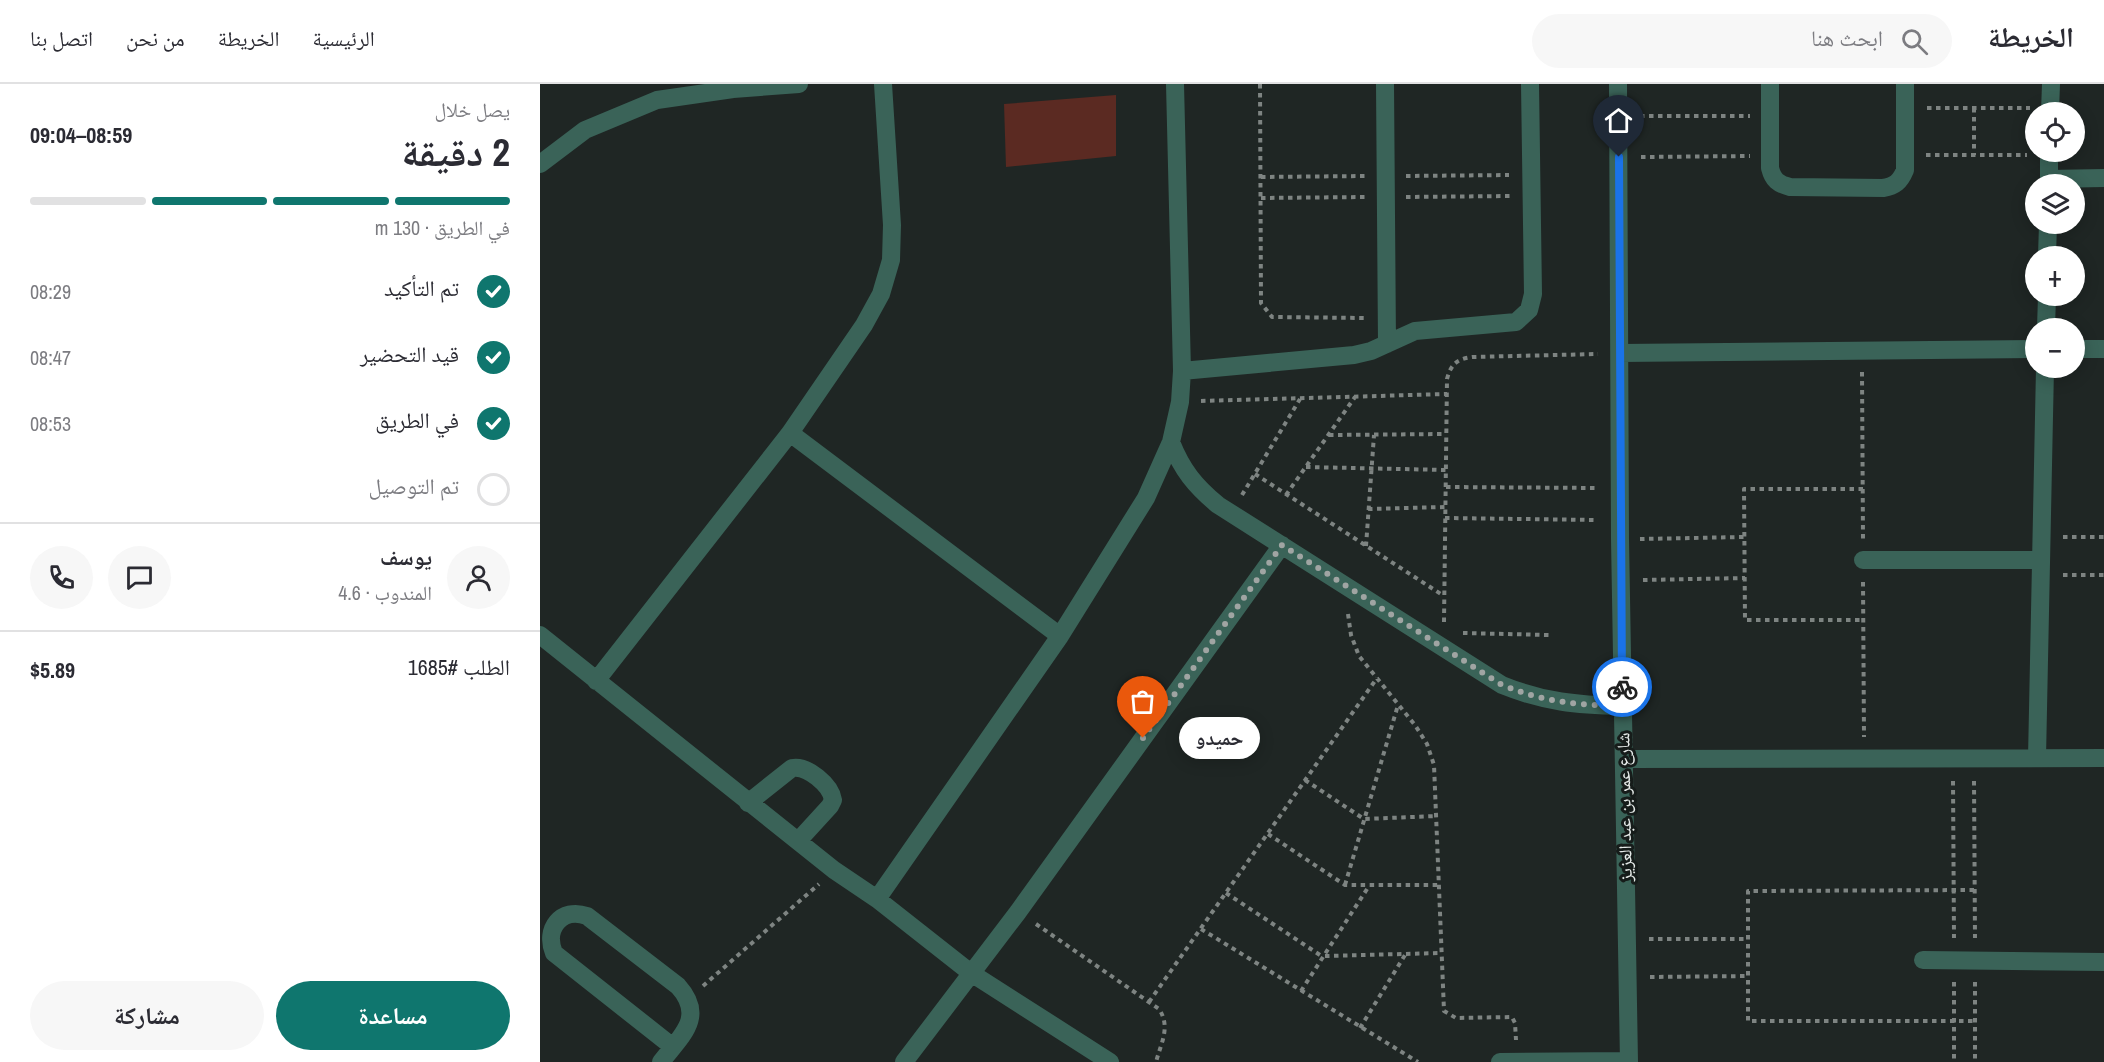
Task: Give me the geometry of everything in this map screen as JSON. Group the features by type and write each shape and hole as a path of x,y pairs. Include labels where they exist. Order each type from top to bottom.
{"street":[{"path":"540,164 585,130 657,100 733,89 799,84"},
{"path":"596,681 790,433 864,325 881,294 891,260 892,225 882,84"},
{"path":"878,899 1060,636 1146,498 1171,442 1180,402 1182,371 1175,84"},
{"path":"1385,84 1387,344"},
{"path":"1182,371 1354,355 1387,344 1414,331 1516,322 1529,310 1533,294 1530,84"},
{"name":"شارع عمر بن عبد العزيز","path":"1618,84 1620,581 1629,1061"},
{"path":"1770,84 1772,178 1780,185 1883,188 1893,186 1901,180 1905,155 1905,84"},
{"path":"2050,102 2051,84"},
{"path":"2085,179 2104,178"},
{"path":"1620,353 2025,349"},
{"path":"2085,349 2104,349"},
{"path":"2037,758 2045,378"},
{"path":"790,433 1060,636"},
{"path":"1171,442 1180,466 1197,488 1349,588 1444,640 1502,685 1534,698 1569,705 1622,706"},
{"path":"904,1062 1018,912 1282,545"},
{"path":"1863,560 2041,568"},
{"path":"540,635 748,803 834,870 878,899 971,973 1110,1062"},
{"path":"1624,759 2104,758"},
{"path":"748,803 792,768 805,770 828,787 833,800 831,806 798,842"},
{"path":"661,1062 673,1047 686,1030 692,1014 689,998 678,986 587,916 579,914 564,916 552,928 550,945 560,959 673,1047"},
{"path":"1923,960 2104,962"},
{"path":"1500,1062 1629,1061"}],"path":[{"path":"1260,84 1261,303 1265,311 1272,317 1282,318 1387,318"},
{"path":"1905,108 2025,109"},
{"path":"1974,108 1974,155"},
{"path":"1618,116 1770,116"},
{"path":"1905,155 2025,154"},
{"path":"1619,157 1770,156"},
{"path":"1549,635 1444,640 1446,435 1450,367 1460,358 1620,353"},
{"path":"1180,402 1447,394"},
{"path":"1286,495 1355,396"},
{"path":"1232,513 1301,398"},
{"path":"1328,435 1446,435"},
{"path":"1366,546 1374,435"},
{"path":"1306,467 1446,470"},
{"path":"1255,474 1444,596"},
{"path":"1446,487 1619,489"},
{"path":"1863,489 1744,489 1744,620 1863,620"},
{"path":"1368,509 1445,507"},
{"path":"1445,518 1620,520"},
{"path":"1620,539 1744,537"},
{"path":"2042,537 2104,537"},
{"path":"2041,568 2104,575"},
{"path":"1620,581 1744,579"},
{"path":"1349,588 1348,612 1351,635 1359,656 1427,744 1434,765 1444,1011 1456,1018 1512,1017 1515,1023 1517,1061"},
{"path":"1149,1002 1377,678"},
{"path":"1345,885 1398,705"},
{"path":"1953,758 1954,1062"},
{"path":"1974,758 1975,1062"},
{"path":"1305,780 1364,819 1436,816"},
{"path":"1268,834 1345,885 1439,885"},
{"path":"689,998 834,870"},
{"path":"1301,991 1370,885"},
{"path":"1974,890 1748,891 1748,1022 1975,1021"},
{"path":"1226,893 1323,957 1441,953"},
{"path":"1018,912 1149,1002 1166,1018 1166,1030 1156,1062"},
{"path":"1201,929 1418,1062"},
{"path":"1626,939 1748,939"},
{"path":"1360,1028 1405,954"},
{"path":"1627,978 1748,976"}],"shaded area":[{"path":"1116,95 1116,156 1006,167 1004,104"}],"way so far":[{"path":"1143,738 1282,545 1502,685 1534,698 1569,705 1622,706 1622,687"}],"place":[{"name":"حميدو","path":"1143,738"}],"route":[{"path":"1619,157 1619,489 1622,687"}]}
